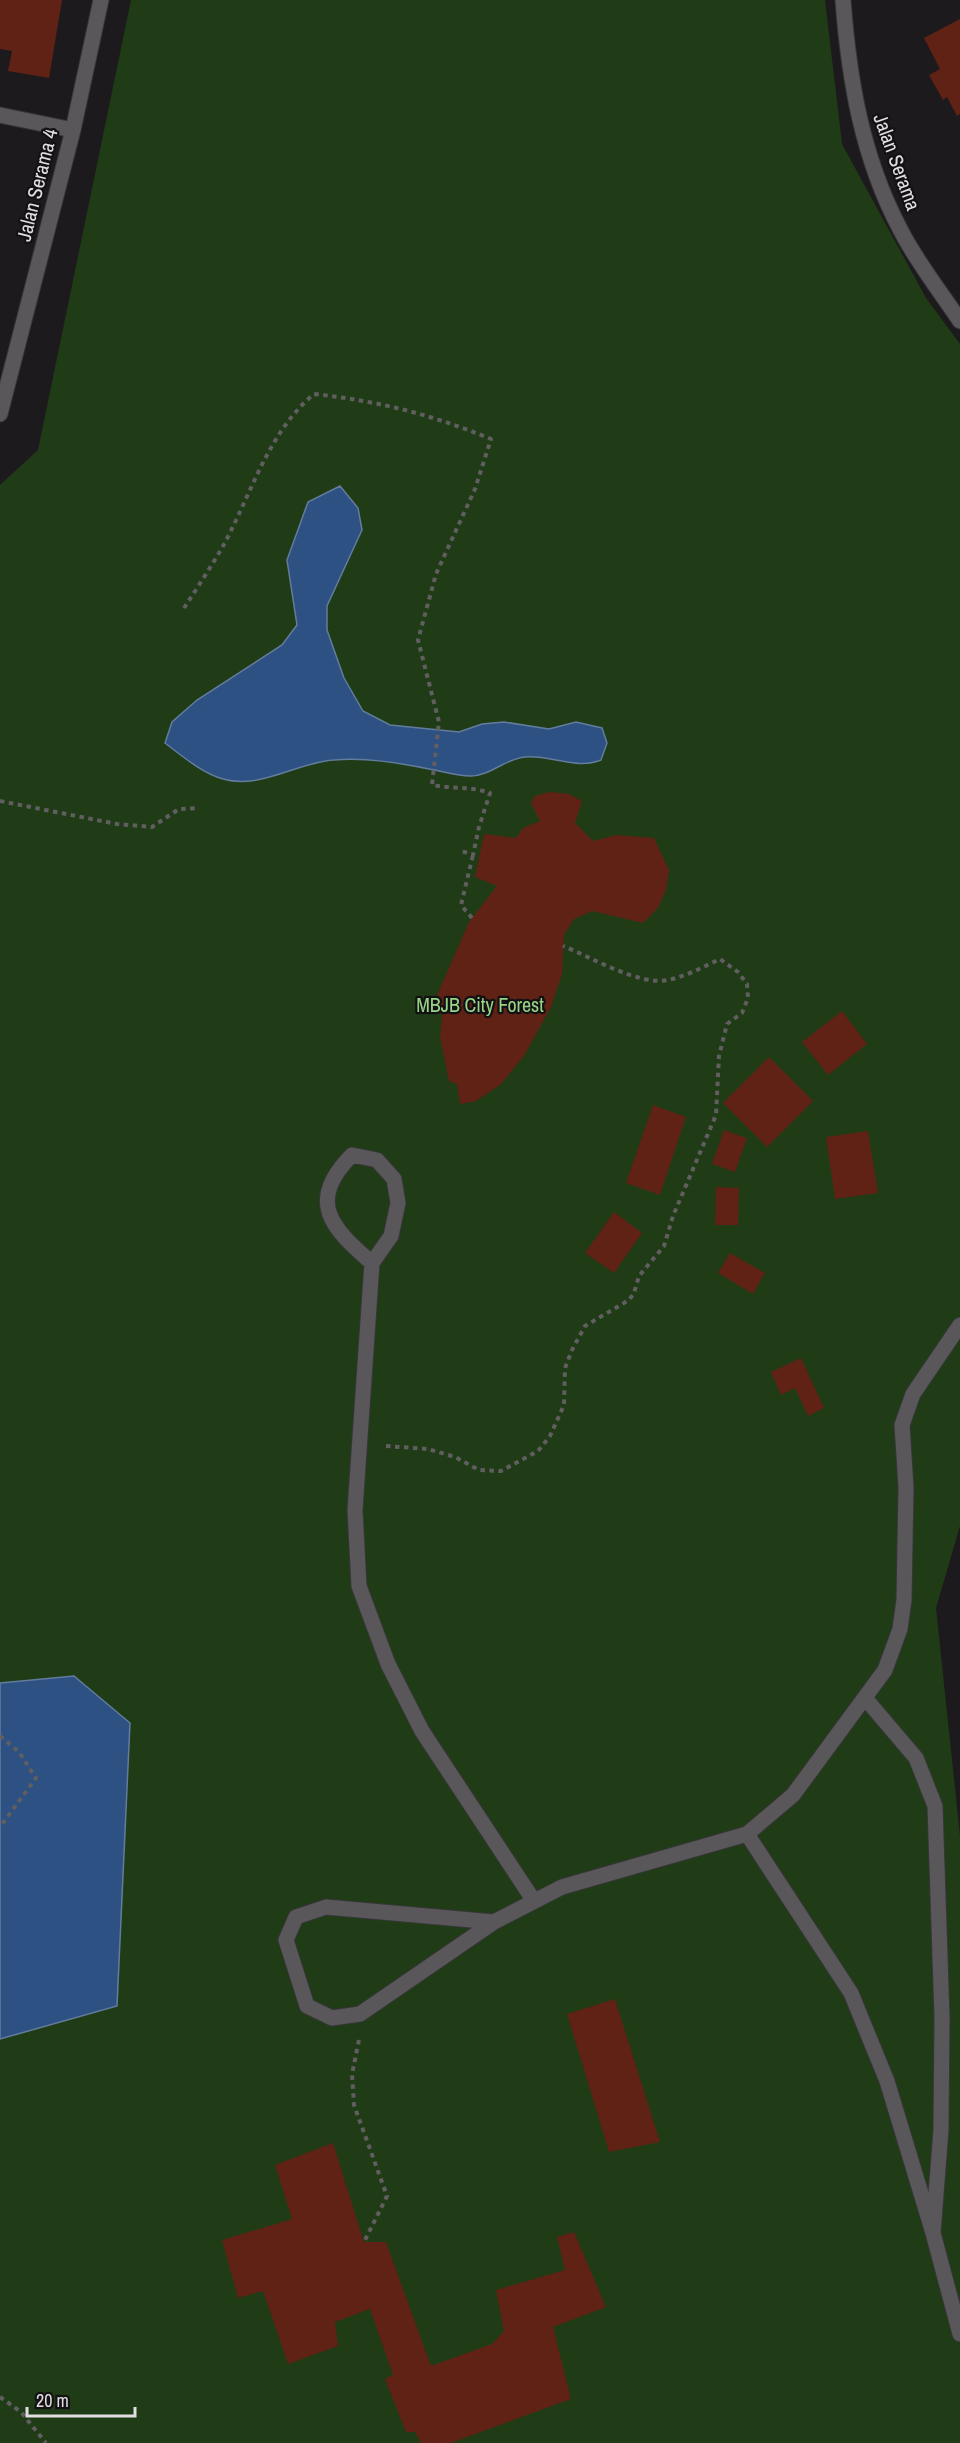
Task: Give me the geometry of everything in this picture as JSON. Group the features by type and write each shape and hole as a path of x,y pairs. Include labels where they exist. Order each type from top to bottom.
{"street":[{"name":"Jalan Serama 4","path":"0,414 73,130 101,0"},
{"name":"Jalan Serama","path":"843,0 847,55 857,113 874,171 900,230 960,321"},
{"path":"0,115 73,130"},
{"path":"372,1263 341,1236 326,1207 334,1173 352,1155 376,1160 394,1179 398,1203 391,1236 372,1263 355,1510 360,1586 388,1665 422,1731 534,1901"},
{"path":"494,1922 326,1908 296,1917 286,1940 307,2006 333,2018 360,2014 494,1922 561,1887 747,1834 793,1795 885,1670 900,1629 904,1600 906,1487 902,1425 913,1394 960,1325"},
{"path":"865,1698 916,1758 935,1806 942,2017 941,2130 933,2233"},
{"path":"747,1834 851,1993 887,2081 933,2233 960,2334"}],"path":[{"path":"184,608 223,546 262,464 299,406 314,394 382,402 454,424 491,439 475,489 436,574 418,640 439,722 432,785 456,790 475,788 490,794 479,827 461,905 472,918"},
{"path":"0,801 117,824 152,827 179,809 197,808"},
{"path":"462,852 473,855"},
{"path":"359,1446 368,1444 428,1449 455,1457 469,1467 488,1471 501,1471 538,1451 560,1418 564,1405 564,1368 585,1326 628,1300 634,1293 639,1276 664,1246 673,1216 716,1115 719,1056 727,1024 742,1013 748,998 747,984 738,972 720,959 683,976 665,981 635,977 563,946"},
{"path":"0,1736 19,1752 36,1778 0,1827"},
{"path":"364,2242 387,2196 354,2104 352,2074 366,2010"},
{"path":"0,2397 21,2412 46,2443"}],"green space":[{"name":"MBJB City Forest","path":"131,0 825,0 842,144 926,298 960,344 960,1526 936,1608 960,1836 960,2443 0,2443 0,485 38,450"}],"water":[{"path":"340,486 358,508 362,530 327,606 327,630 344,678 363,711 390,725 459,732 482,724 504,722 549,729 576,722 602,728 607,743 601,760 592,763 574,763 525,757 484,774 470,776 394,763 346,759 307,765 251,781 237,781 207,773 165,743 172,722 197,700 282,645 297,625 287,560 308,502"},
{"path":"74,1676 130,1723 117,2006 0,2039 0,1683"}],"building":[{"path":"0,0 62,0 49,78 8,71 12,51 0,49"},
{"path":"960,19 960,114 957,116 947,97 943,100 929,75 940,69 924,38"},
{"path":"549,792 569,794 582,801 575,823 593,841 616,835 654,838 669,870 666,890 658,908 643,923 592,911 574,919 564,935 562,974 551,1007 524,1056 500,1085 476,1101 460,1104 457,1084 449,1081 440,1037 442,1015 434,1002 469,922 497,886 475,877 484,834 516,838 523,828 540,821 531,803 535,796"},
{"path":"842,1011 867,1044 828,1075 802,1042"},
{"path":"769,1057 813,1101 767,1147 723,1103"},
{"path":"653,1105 686,1117 660,1195 626,1183"},
{"path":"724,1130 747,1138 735,1172 712,1164"},
{"path":"868,1131 878,1193 835,1199 826,1137"},
{"path":"716,1187 739,1188 738,1225 715,1225"},
{"path":"614,1212 642,1233 614,1273 585,1253"},
{"path":"730,1253 765,1273 753,1294 718,1273"},
{"path":"801,1358 824,1408 808,1416 795,1388 781,1395 771,1372"},
{"path":"615,1999 660,2142 609,2152 567,2014"},
{"path":"333,2143 364,2242 386,2242 431,2366 492,2344 504,2331 496,2290 565,2270 557,2237 574,2232 606,2307 553,2327 571,2399 451,2443 421,2443 415,2432 406,2432 385,2379 393,2375 370,2309 335,2322 338,2346 288,2364 263,2291 238,2298 222,2240 292,2219 275,2165"}]}
